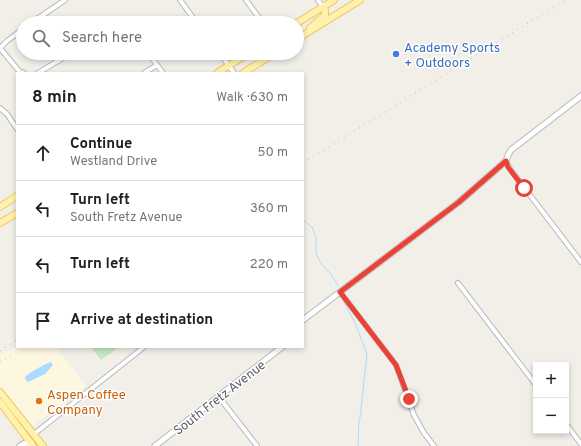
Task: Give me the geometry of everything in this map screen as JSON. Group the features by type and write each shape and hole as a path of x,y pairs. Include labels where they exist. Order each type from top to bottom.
{"main road":[{"path":"304,19 334,0"},
{"path":"304,34 360,0"},
{"path":"304,34 325,15 326,10 323,7"},
{"path":"218,72 237,60"},
{"path":"244,72 260,60"},
{"path":"0,207 16,197"},
{"path":"0,223 16,214"},
{"path":"0,392 43,446"},
{"path":"0,402 31,445"},
{"path":"31,445 34,434"}],"street":[{"path":"41,16 65,0"},
{"path":"180,0 192,16"},
{"path":"246,0 258,16"},
{"path":"318,0 323,7"},
{"path":"16,34 0,48 22,72"},
{"path":"40,72 59,60"},
{"path":"153,60 162,72"},
{"path":"225,60 233,72"},
{"path":"146,72 157,65"},
{"path":"304,319 459,202 506,161 511,150 581,96"},
{"path":"0,108 7,114 16,128"},
{"path":"506,161 510,169 581,262"},
{"path":"458,283 533,381"},
{"path":"340,292 396,365 414,414 424,433 434,446"},
{"path":"34,434 143,348"},
{"name":"South Fretz Avenue","path":"155,446 281,348"},
{"path":"219,397 258,446"},
{"path":"569,428 581,444"},
{"path":"20,446 23,444 31,445"}],"shaded area":[{"path":"16,347 16,348 57,348 86,386 31,427 0,389 0,356"}],"green space":[{"path":"92,348 118,348 101,360"}],"water":[{"path":"51,362 53,365 45,374 28,382 26,380 25,377 27,375"}],"waterway":[{"path":"304,221 312,227 316,237 317,256 322,265 332,275 338,286"},
{"path":"343,300 355,323 367,354 359,421 358,446"}],"railway":[{"path":"304,162 565,0"},
{"path":"0,351 16,341"},
{"path":"0,362 11,355"}],"place":[{"name":"Academy Sports + Outdoors","path":"396,54"},
{"name":"Aspen Coffee Company","path":"39,401"}],"route":[{"path":"409,399 396,365 340,292 459,202 506,161 508,167 524,188"}]}
